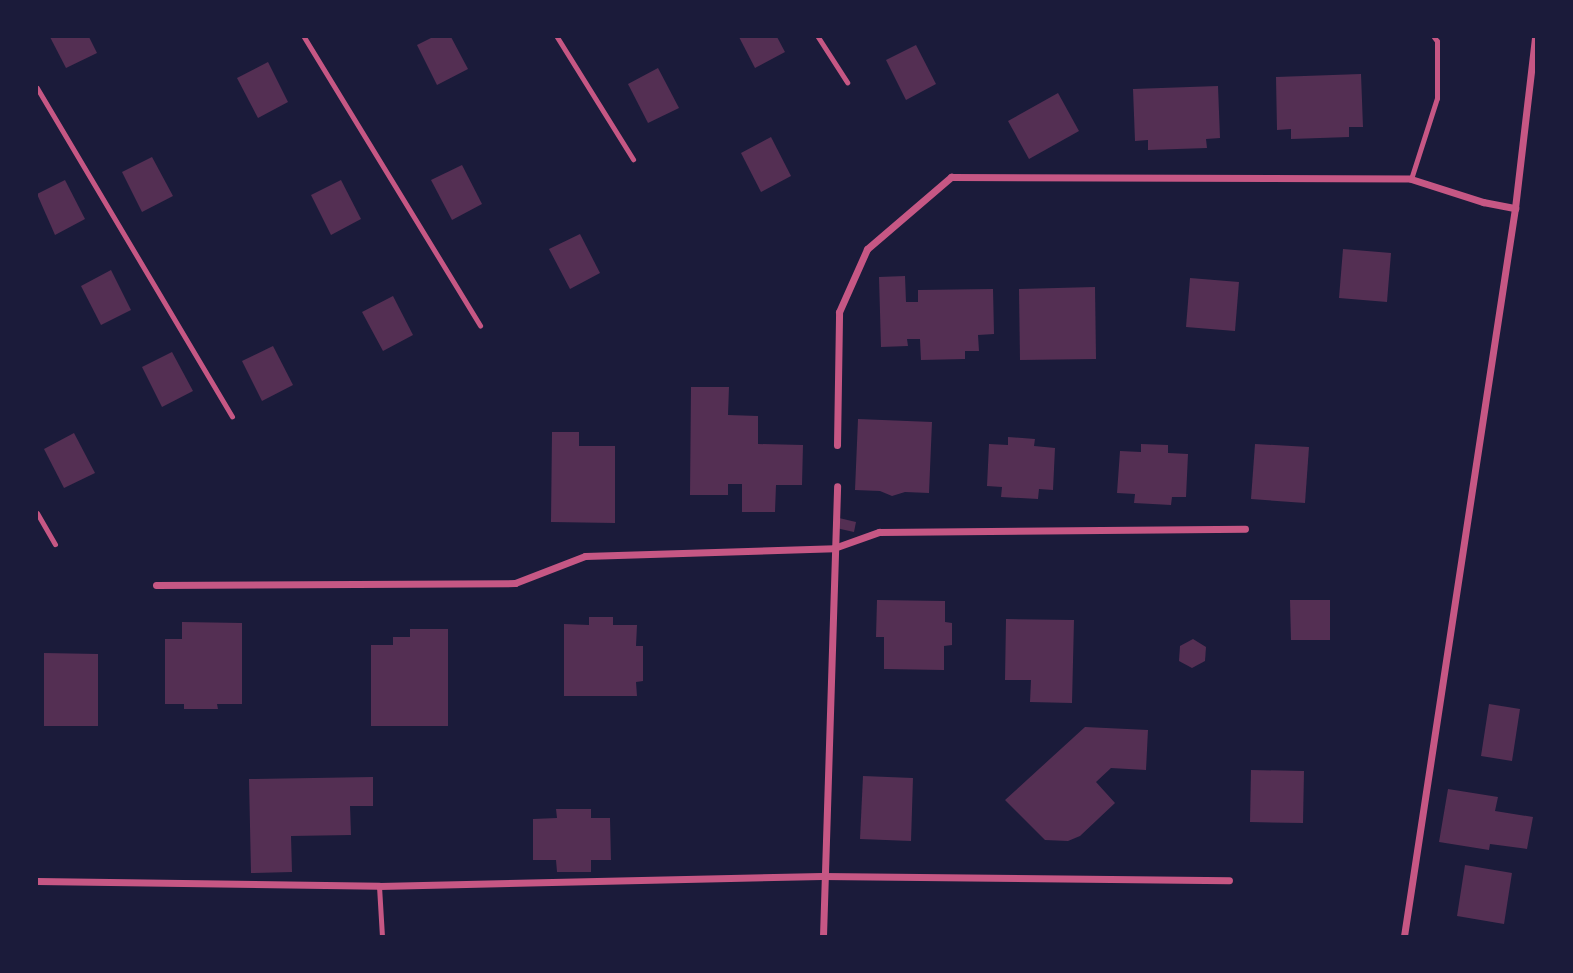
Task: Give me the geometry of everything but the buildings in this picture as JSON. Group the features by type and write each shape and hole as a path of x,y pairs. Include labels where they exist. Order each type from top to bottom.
{"street":[{"path":"1404,936 1515,208 1535,37"},
{"path":"837,445 839,312 867,249 951,177 1411,179 1483,202 1515,208"},
{"path":"823,936 822,876 837,486"},
{"path":"156,585 515,583 585,556 834,548 878,532 1245,530"},
{"path":"37,881 379,887 822,876 1229,880"}],"lane":[{"path":"304,37 480,325"},
{"path":"557,37 633,159"},
{"path":"818,37 847,82"},
{"path":"1411,179 1437,98 1437,41 1434,37"},
{"path":"37,88 232,417"},
{"path":"37,513 55,544"},
{"path":"379,887 382,936"}]}
